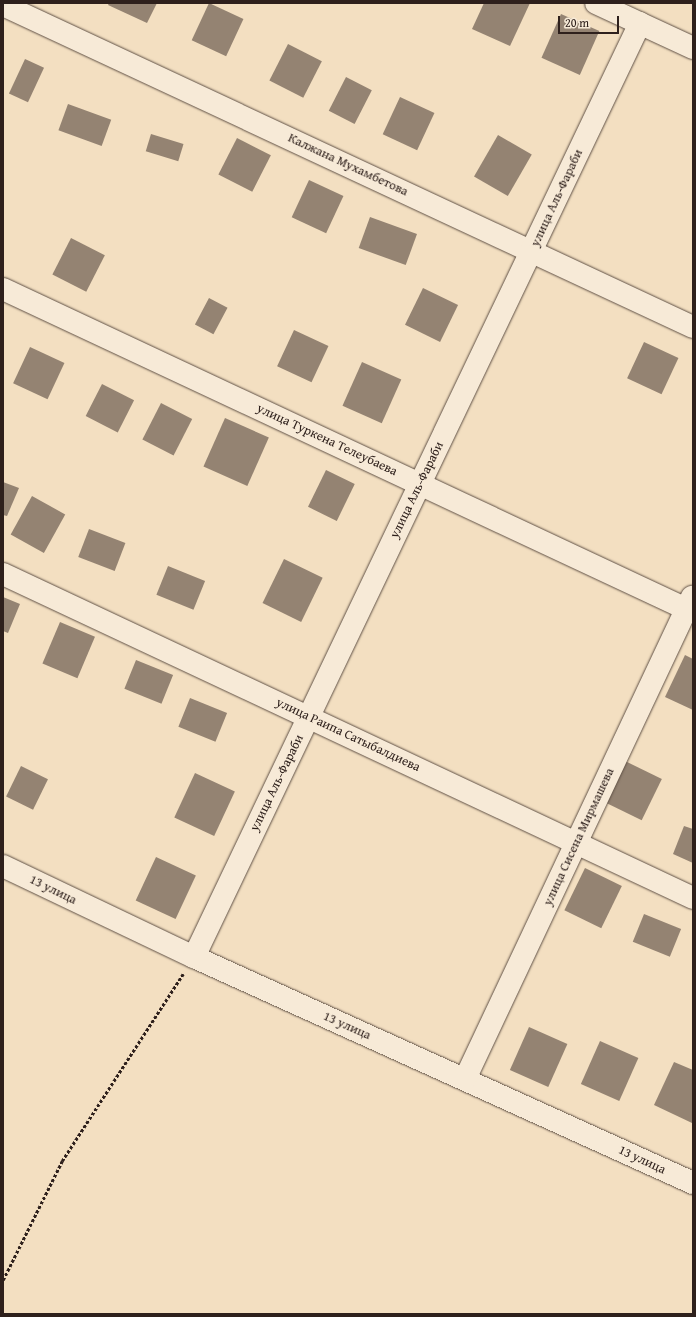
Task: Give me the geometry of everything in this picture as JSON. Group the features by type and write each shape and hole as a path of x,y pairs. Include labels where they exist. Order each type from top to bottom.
{"street":[{"path":"596,3 693,48"},
{"name":"Калжана Мухамбетова","path":"3,5 532,250 693,327"},
{"name":"улица Аль-Фараби","path":"194,957 640,23"},
{"name":"улица Туркена Телеубаева","path":"3,289 420,483 691,606"},
{"name":"улица Раипа Сатыбалдиева","path":"3,574 309,716 693,898"},
{"name":"улица Сисена Мирмашева","path":"465,1079 576,843 691,606"},
{"name":"13 улица","path":"3,866 194,957 693,1183"}],"path":[{"path":"3,1280 62,1161 194,957"}],"building":[{"path":"109,3 157,3 147,23 108,5"},
{"path":"209,3 243,19 226,56 192,40"},
{"path":"484,3 530,3 510,46 472,29"},
{"path":"561,14 599,31 580,75 541,58"},
{"path":"288,44 322,61 303,98 269,81"},
{"path":"25,59 44,68 28,102 9,93"},
{"path":"346,77 372,90 355,124 329,111"},
{"path":"400,97 434,113 417,150 383,134"},
{"path":"68,104 111,120 102,146 58,130"},
{"path":"151,134 184,144 178,161 146,151"},
{"path":"498,135 532,154 508,196 474,177"},
{"path":"237,138 271,155 252,192 218,175"},
{"path":"309,180 343,196 326,233 292,217"},
{"path":"370,217 417,234 406,265 359,248"},
{"path":"71,238 105,255 86,292 52,275"},
{"path":"423,288 458,305 440,342 405,325"},
{"path":"209,298 228,308 213,334 195,324"},
{"path":"294,330 328,346 312,382 277,366"},
{"path":"644,342 678,358 662,394 627,378"},
{"path":"30,347 64,363 48,399 13,383"},
{"path":"362,362 401,379 382,423 342,406"},
{"path":"102,384 134,400 118,432 86,416"},
{"path":"161,403 192,419 174,455 142,440"},
{"path":"225,418 269,438 247,486 203,466"},
{"path":"326,470 355,484 337,521 308,507"},
{"path":"3,482 19,488 7,516 3,515"},
{"path":"32,496 65,514 44,553 11,534"},
{"path":"89,529 125,543 115,571 78,557"},
{"path":"284,559 323,578 301,622 263,603"},
{"path":"168,566 205,581 193,610 156,595"},
{"path":"3,597 20,604 8,633 3,631"},
{"path":"60,622 95,637 77,678 42,663"},
{"path":"685,655 693,659 693,710 665,697"},
{"path":"136,660 173,675 161,704 124,689"},
{"path":"190,698 227,713 215,742 178,727"},
{"path":"625,761 662,779 642,820 605,802"},
{"path":"21,766 48,779 33,810 6,797"},
{"path":"195,773 235,792 214,836 174,817"},
{"path":"684,826 693,829 693,863 673,854"},
{"path":"156,857 196,876 176,919 136,901"},
{"path":"585,868 622,886 601,928 564,910"},
{"path":"644,914 681,929 670,957 633,942"},
{"path":"529,1027 567,1044 548,1087 510,1070"},
{"path":"600,1041 638,1058 619,1101 581,1084"},
{"path":"674,1062 693,1070 692,1123 654,1105"}]}
